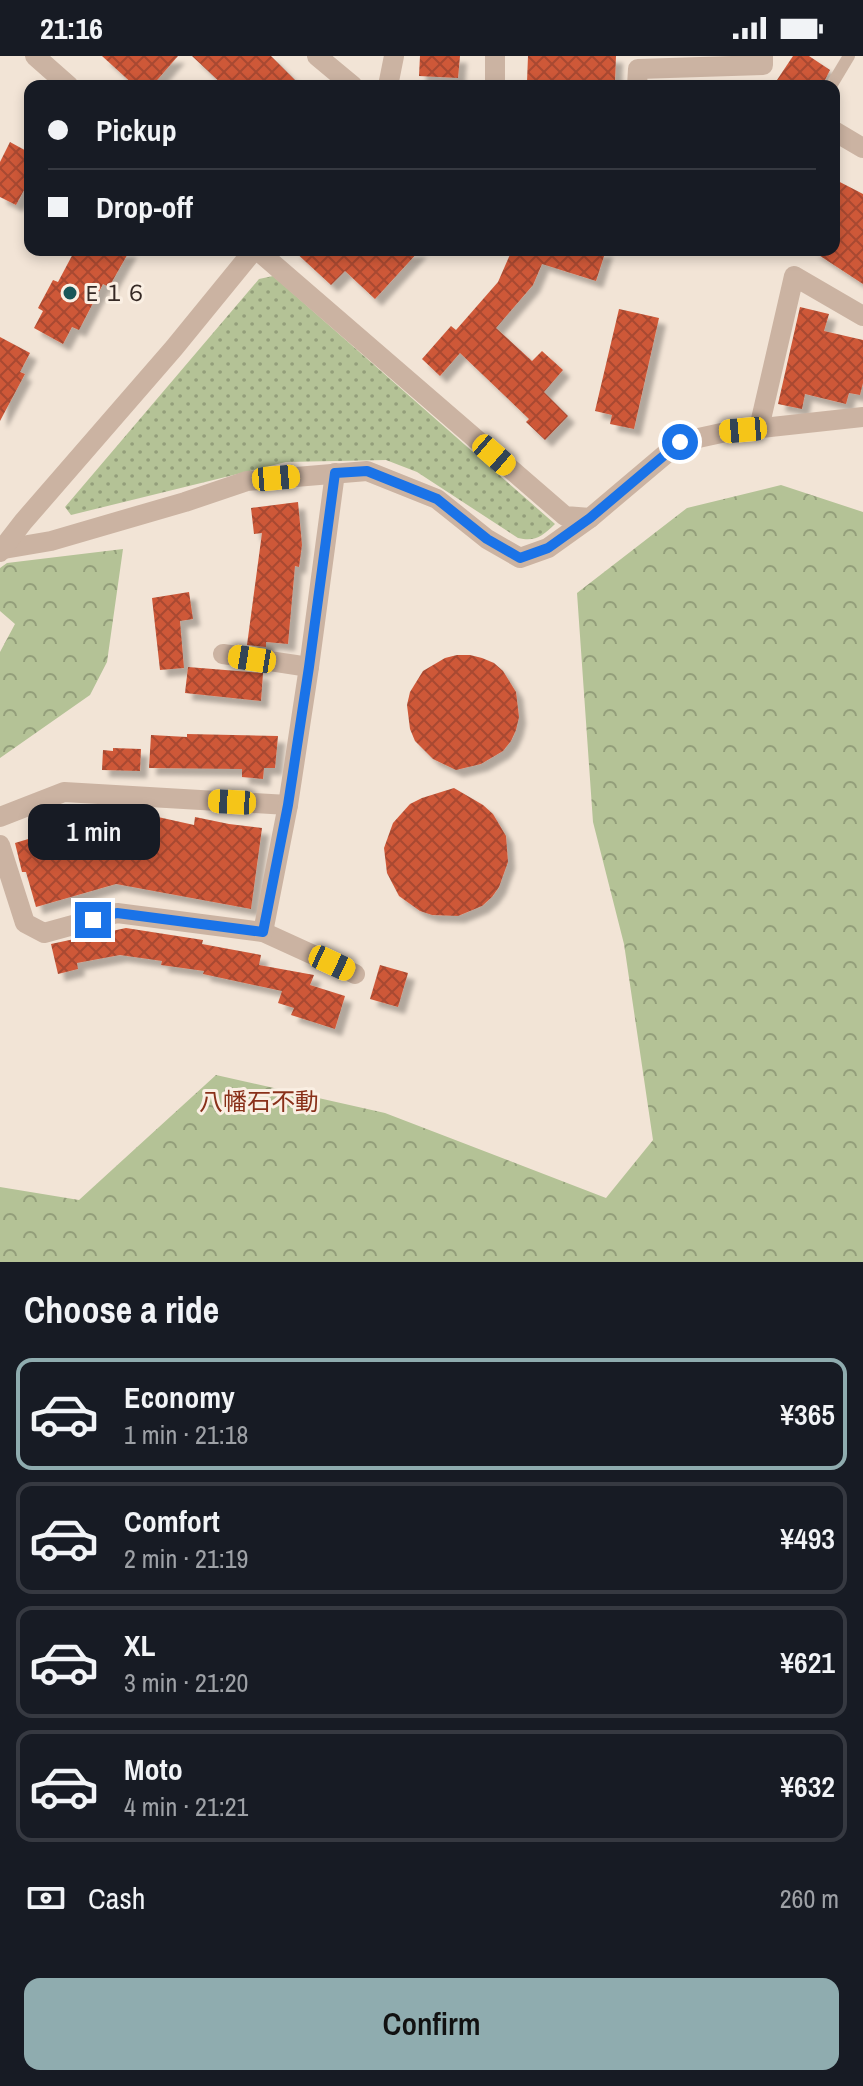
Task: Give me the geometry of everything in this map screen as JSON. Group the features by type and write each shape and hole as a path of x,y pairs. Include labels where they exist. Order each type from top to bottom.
{"street":[{"path":"35,56 62,80"},
{"path":"317,56 346,80"},
{"path":"389,80 394,56"},
{"path":"495,56 495,80"},
{"path":"638,70 763,60 766,80"},
{"path":"840,135 863,148"},
{"path":"2,550 250,256"},
{"path":"262,256 565,516 590,518"},
{"path":"759,428 794,276 863,316"},
{"path":"2,550 51,541 247,481 367,471 437,499 487,539 520,558 548,548 590,518 680,442 726,432 863,417"},
{"path":"263,932 288,805 335,473"},
{"path":"223,654 309,667"},
{"path":"0,817 64,792 288,805"},
{"path":"0,845 25,923 44,933 117,913 263,932 355,974"}],"lane":[{"path":"835,80 849,56"}],"green space":[{"path":"273,276 555,524 538,537 518,538 417,472 386,460 286,462 71,515 65,507 259,279"},
{"path":"781,485 863,512 863,1262 0,1262 0,1187 79,1200 216,1075 385,1113 606,1198 653,1140 624,944 593,822 577,593 687,508"},
{"path":"123,549 107,662 90,695 0,758 0,652 15,624 0,611 0,568 7,563"}],"building":[{"path":"102,56 178,56 157,80 128,80"},
{"path":"192,56 271,56 295,80 218,80"},
{"path":"420,56 460,56 458,78 419,76"},
{"path":"528,56 616,56 615,80 527,80"},
{"path":"793,56 809,56 830,70 825,80 777,80"},
{"path":"10,142 24,150 24,190 16,205 0,197 0,162"},
{"path":"840,182 863,194 863,284 820,256 840,256"},
{"name":"E １６","path":"72,256 127,256 109,287 103,284 79,330 72,327 63,344 34,328 43,311 38,308 53,280 58,282"},
{"path":"300,256 414,256 375,299 345,271 331,285"},
{"path":"509,256 604,256 596,281 542,264 533,285 496,328 532,361 542,351 563,370 544,392 568,416 545,440 526,422 529,419 460,353 440,376 422,359 451,326 456,330 498,282"},
{"path":"800,307 829,314 824,331 863,340 860,395 849,393 846,404 805,394 802,409 778,404"},
{"path":"619,309 659,318 634,429 610,424 612,415 595,411"},
{"path":"0,337 30,353 20,372 25,374 0,421"},
{"path":"298,502 302,545 299,567 295,566 288,644 266,642 266,647 247,645 262,533 254,534 251,508"},
{"path":"189,592 193,619 180,621 184,668 160,670 152,598"},
{"path":"457,655 482,658 503,671 516,692 519,717 511,741 503,751 481,764 456,770 433,759 415,741 407,705 410,692 423,671"},
{"path":"188,667 263,673 261,701 185,693"},
{"path":"187,734 278,736 275,768 264,768 263,779 242,777 242,769 149,768 151,735 187,737"},
{"path":"113,748 141,749 140,771 102,770 103,750 113,751"},
{"path":"454,788 493,814 506,836 508,862 499,887 482,906 458,916 432,915 420,911 399,896 387,873 384,848 393,823 410,804"},
{"path":"108,815 148,822 149,815 194,825 195,817 262,828 251,909 116,884 36,907 15,843"},
{"path":"126,928 203,940 202,944 261,955 259,965 314,975 310,985 345,996 335,1029 291,1015 294,1008 278,1003 282,991 203,974 204,971 161,965 162,961 120,955 77,963 78,969 58,974 51,944"},
{"path":"380,965 408,973 398,1007 370,999"}],"place":[{"name":"E １６","path":"70,293"}],"district":[{"name":"八幡石不動","path":"259,1101"}],"route":[{"path":"93,920 117,913 263,932 288,805 335,473 367,471 437,499 487,539 520,558 548,548 590,518 680,442"}]}
